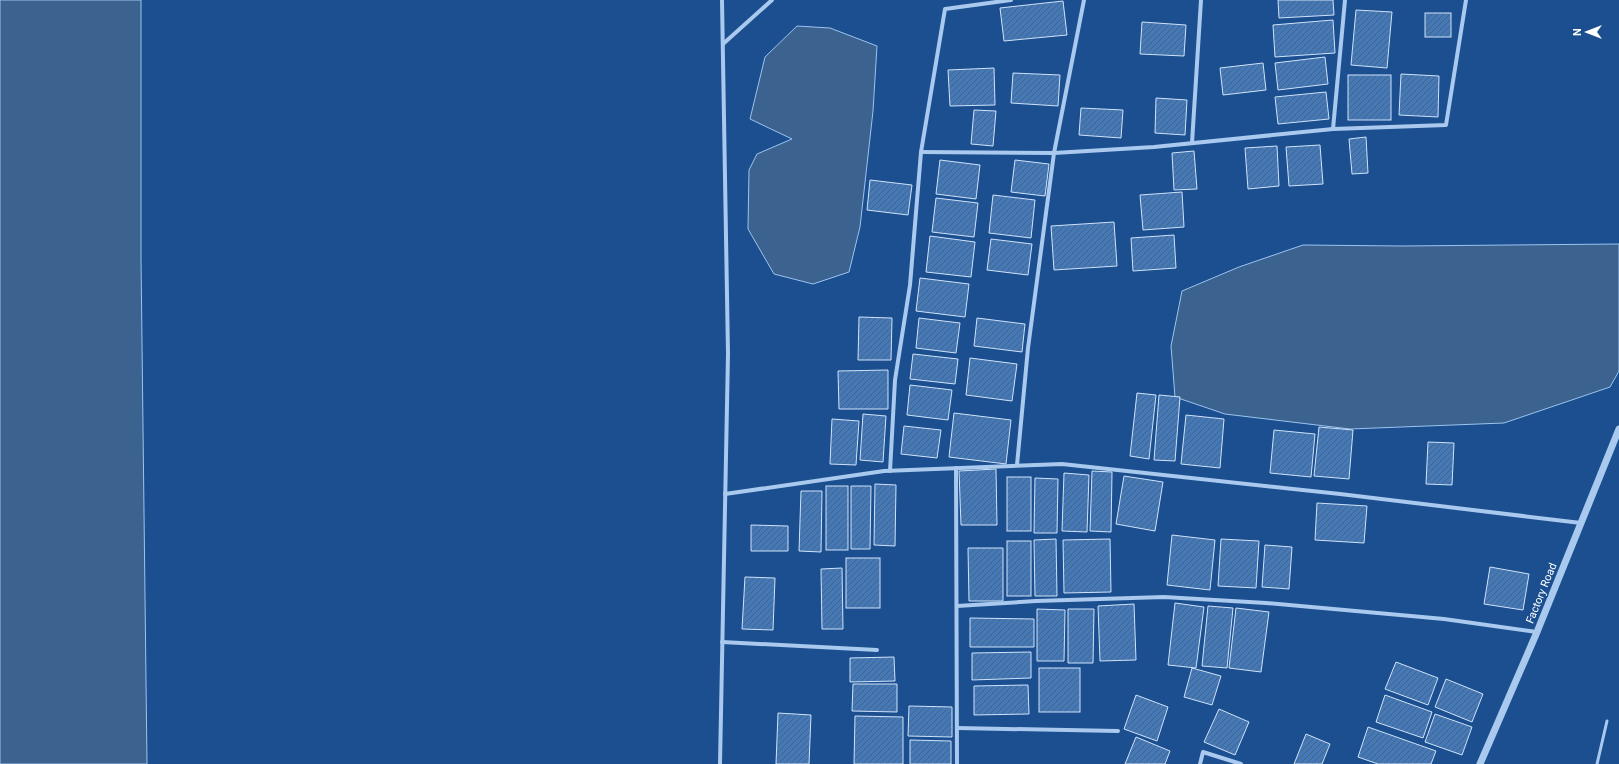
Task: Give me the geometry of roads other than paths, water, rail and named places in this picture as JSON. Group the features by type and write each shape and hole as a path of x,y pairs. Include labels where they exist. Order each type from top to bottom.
{"street":[{"path":"720,764 728,354 722,0"},
{"path":"723,44 772,0"},
{"path":"890,471 895,380 910,286 921,152 945,9 1011,0"},
{"path":"1016,465 1028,348 1054,153 1084,0"},
{"path":"1192,143 1201,0"},
{"path":"1333,129 1345,0"},
{"path":"921,152 1054,153 1192,143 1333,129 1446,125 1466,0"},
{"name":"Factory Road","path":"1480,764 1537,632 1619,429"},
{"path":"725,494 890,471 1016,465 1070,465 1340,494 1581,523"},
{"path":"956,468 957,764"},
{"path":"957,606 1036,600 1164,597 1266,603 1444,618 1537,632"},
{"path":"722,642 877,650"},
{"path":"957,728 1118,731"},
{"path":"1200,764 1203,752 1241,764"}],"lane":[{"path":"1597,764 1607,721"}],"water":[{"path":"0,0 141,0 141,259 147,764 0,764"},
{"path":"797,26 830,28 877,46 873,111 860,227 849,272 813,284 774,274 748,229 749,170 757,154 792,139 750,119 765,57"},
{"path":"1619,244 1619,371 1610,387 1504,423 1350,429 1225,414 1175,397 1171,346 1182,291 1239,267 1303,245 1402,246"}]}
